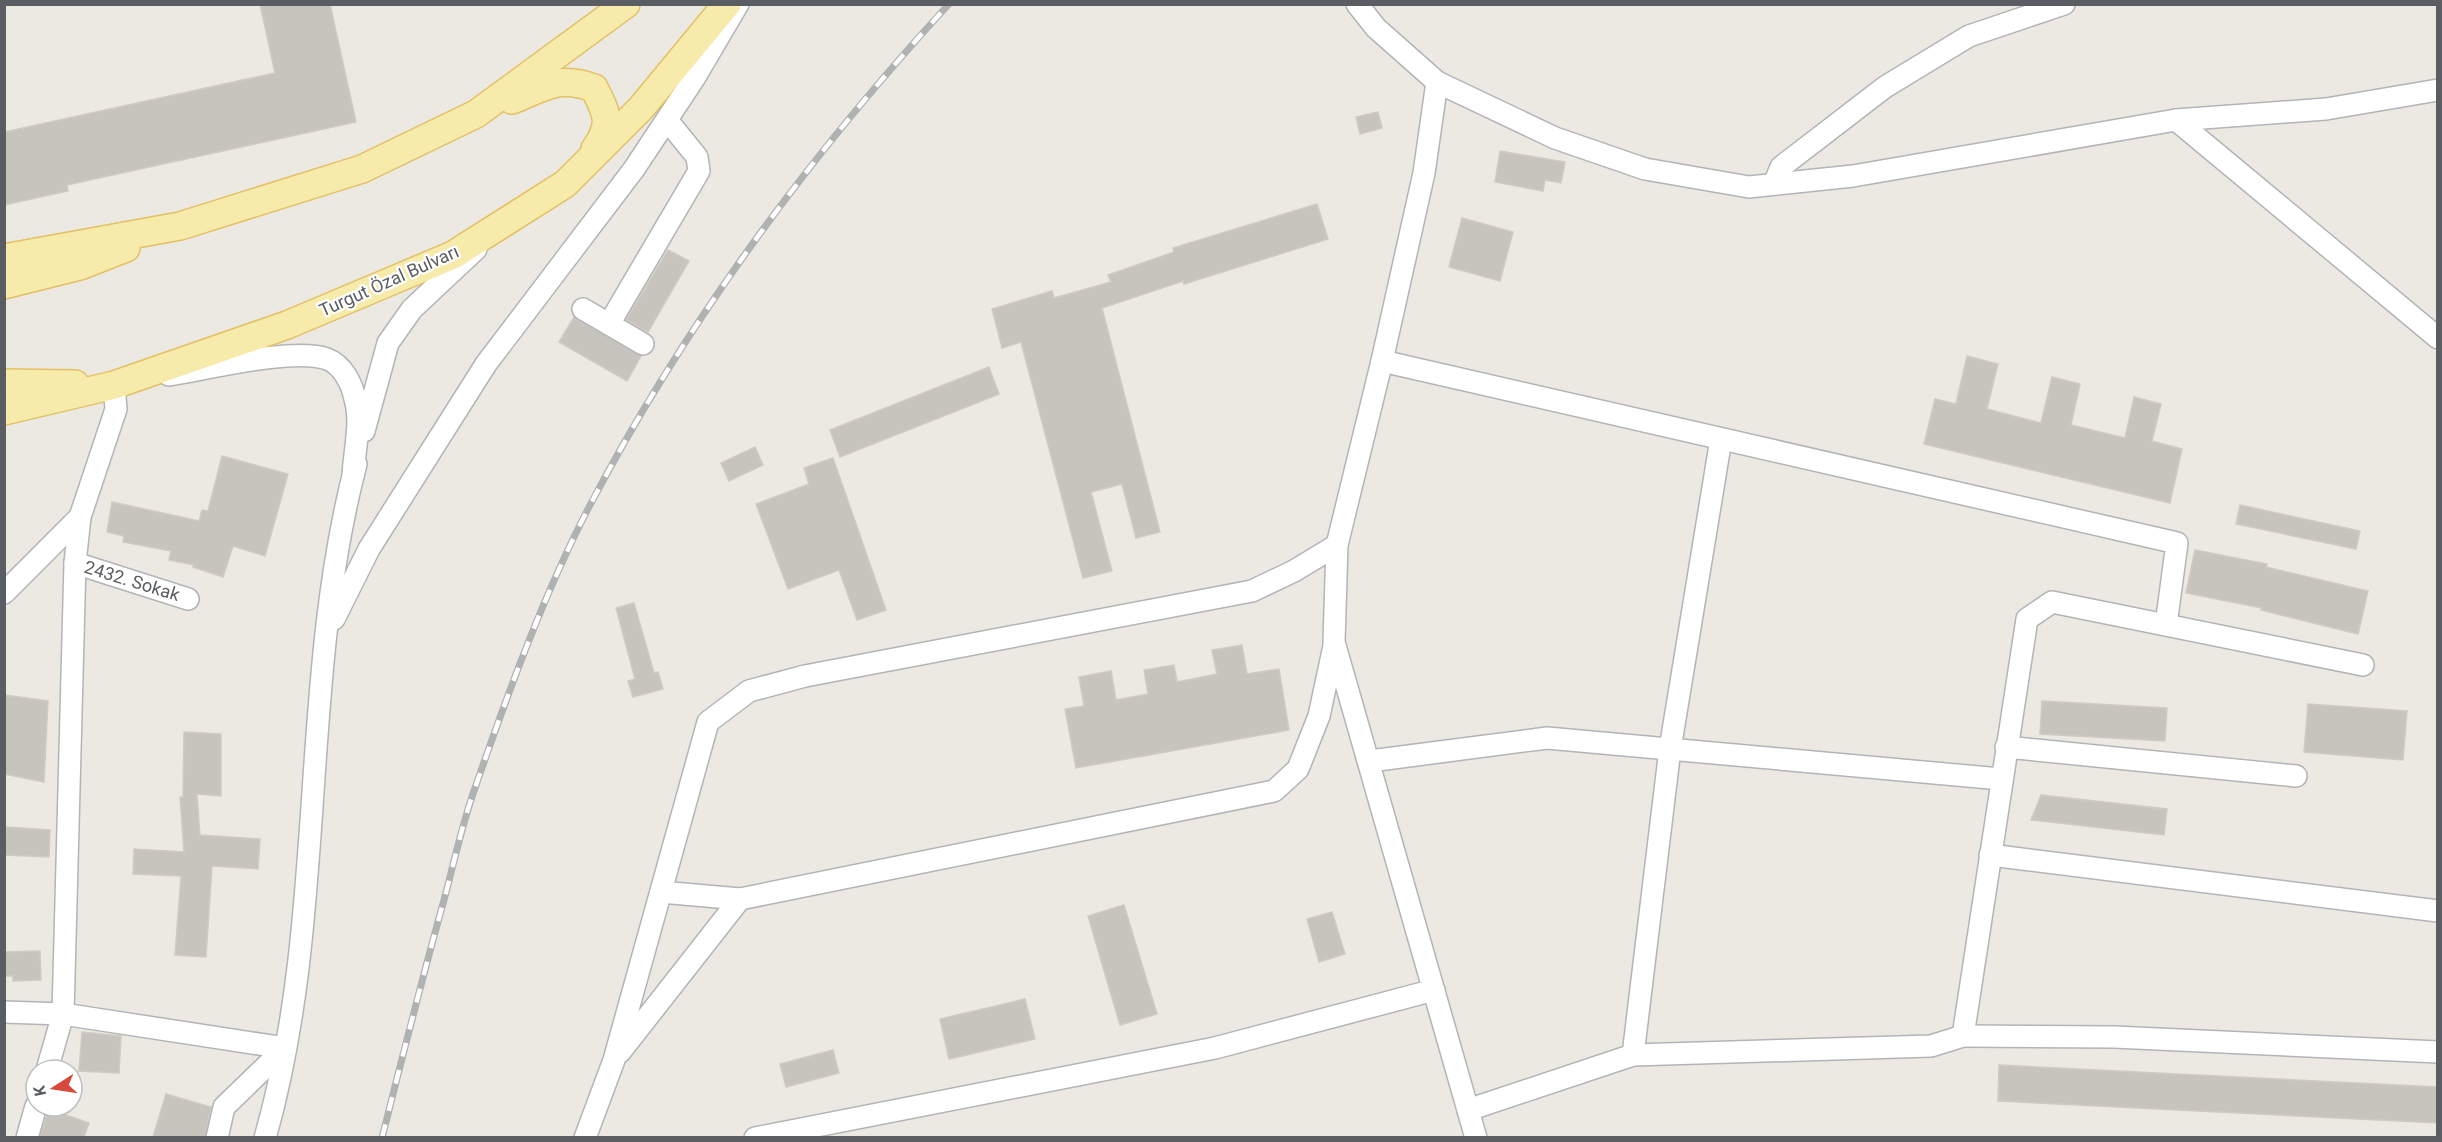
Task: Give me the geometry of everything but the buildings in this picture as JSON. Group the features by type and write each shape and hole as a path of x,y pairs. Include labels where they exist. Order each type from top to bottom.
{"main road":[{"path":"476,114 626,4"},
{"name":"Turgut Özal Bulvarı","path":"4,411 114,385 287,325 453,255 565,184 641,108 727,4"},
{"path":"4,285 80,266 180,226 362,169 476,114 555,83 574,81 594,88 606,113 607,128 597,147 565,184"},
{"path":"4,258 180,226"},
{"path":"4,383 114,385"}],"street":[{"path":"560,53 602,4"},
{"path":"324,641 369,549 480,374 634,169 738,4"},
{"path":"1357,4 1376,28 1437,82 1555,138 1645,169 1749,187 1853,176 2176,120 2326,109 2438,90"},
{"path":"1774,184 1781,167 1903,76 1969,36 2064,4"},
{"path":"661,892 740,899 1274,791 1298,769 1315,727 1334,642 1337,545 1382,361 1424,173 1437,82"},
{"path":"609,324 699,171 697,157 667,120"},
{"path":"2176,120 2438,338"},
{"path":"265,1137 285,1048 302,936 324,641 353,476 388,343 412,309 504,222"},
{"path":"583,309 643,344"},
{"path":"50,1058 63,1014 75,563 80,517 116,409 117,396 114,385 285,357 309,355 329,360 350,382 356,401 353,476"},
{"path":"1382,361 2177,543 2166,625"},
{"path":"1634,1055 1670,749 1721,439"},
{"path":"4,593 80,517"},
{"path":"585,1137 614,1060 708,722 749,691 805,676 1252,591 1337,545"},
{"name":"2432. Sokak","path":"75,563 188,599"},
{"path":"1963,1036 2027,619 2052,602 2363,665"},
{"path":"1334,642 1370,760 1476,1137"},
{"path":"1370,760 1547,738 2001,779"},
{"path":"2006,747 2296,776"},
{"path":"1990,855 2438,912"},
{"path":"614,1060 740,899"},
{"path":"755,1137 1215,1047 1434,990"},
{"path":"4,1012 63,1014 285,1048"},
{"path":"1468,1110 1634,1055 1931,1046 1963,1036 2114,1037 2438,1052"},
{"path":"217,1137 224,1107 285,1048"},
{"path":"27,1137 33,1118"}],"railway":[{"path":"382,1138 470,802 527,645 572,541 626,439 666,373 752,244 847,121 949,4"}]}
